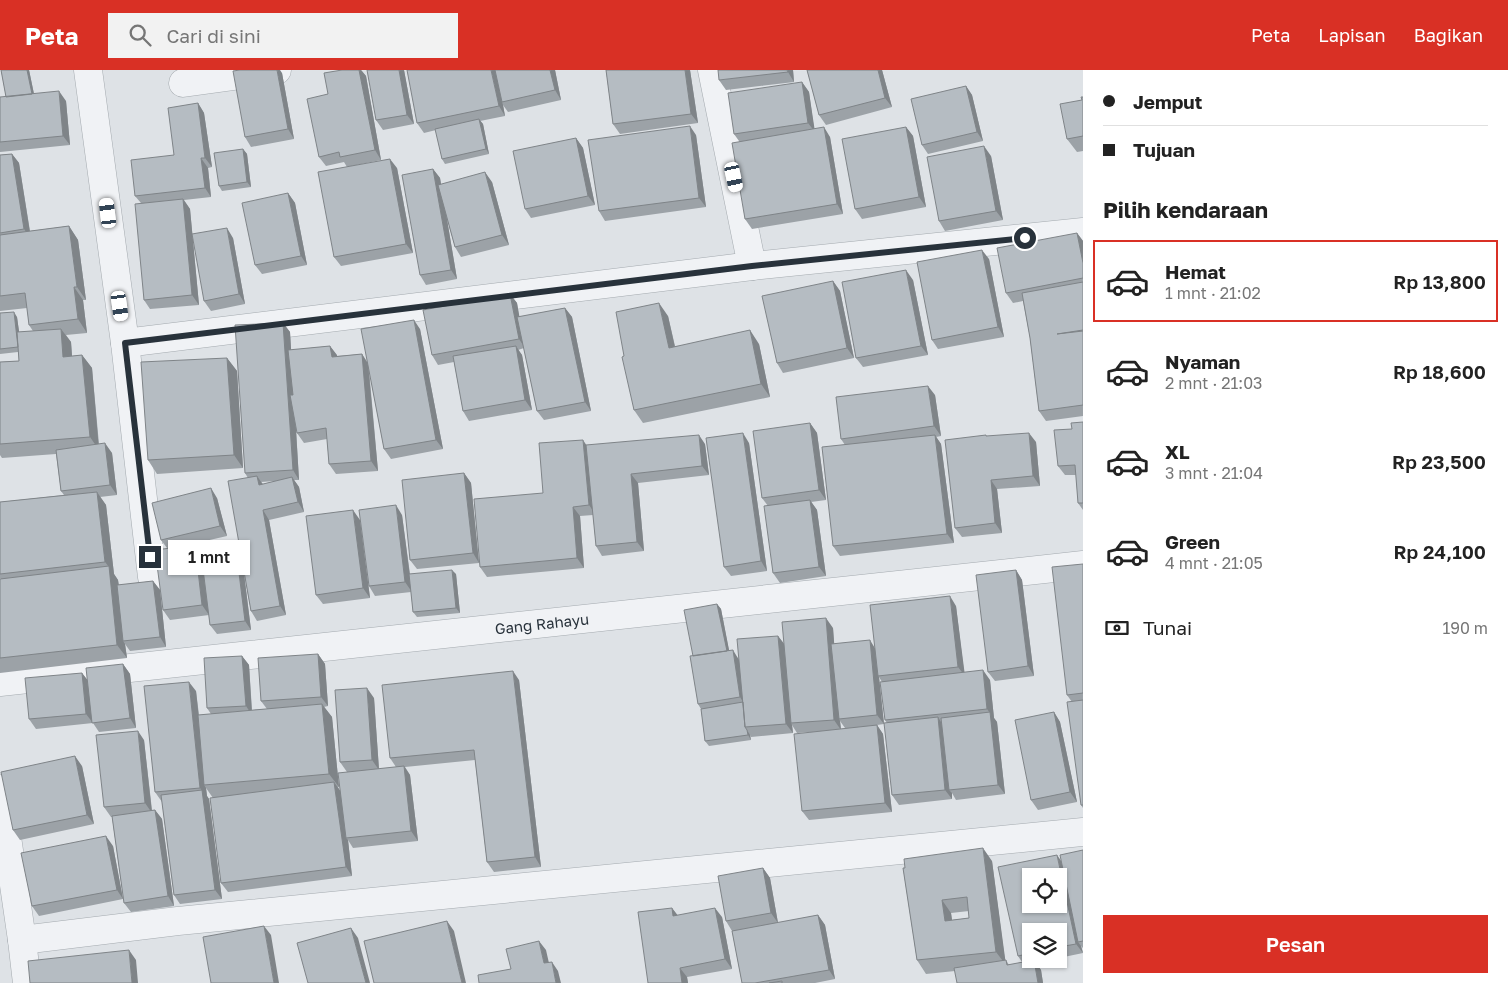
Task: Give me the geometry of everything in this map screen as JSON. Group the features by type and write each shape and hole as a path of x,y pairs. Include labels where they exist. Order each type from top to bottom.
{"street":[{"path":"88,70 125,343 152,577"},
{"path":"183,83 277,70"},
{"path":"712,70 752,266"},
{"path":"125,343 752,266 1083,232"},
{"name":"Gang Rahayu","path":"0,682 1083,565"},
{"path":"0,790 27,983"},
{"path":"22,940 178,921 1083,832"}],"building":[{"path":"1,70 27,70 32,94 6,97"},
{"path":"277,70 288,129 245,137 233,71"},
{"path":"359,70 375,150 340,157 339,152 319,157 307,99 328,94 324,73"},
{"path":"367,70 399,70 407,115 376,120"},
{"path":"407,70 491,70 499,106 417,123"},
{"path":"495,70 550,70 555,90 502,102"},
{"path":"606,70 685,70 691,114 613,124"},
{"path":"718,70 787,70 788,72 719,80"},
{"path":"807,70 878,70 885,98 819,115"},
{"path":"802,82 808,123 734,134 728,93"},
{"path":"966,86 977,132 922,145 911,99"},
{"path":"59,91 63,136 0,142 0,97"},
{"path":"1081,97 1083,97 1083,136 1067,139 1060,104 1082,100"},
{"path":"198,103 205,158 201,158 205,188 135,196 131,160 174,155 168,108"},
{"path":"479,119 486,149 442,159 435,129"},
{"path":"690,126 699,198 599,211 588,140"},
{"path":"824,127 837,204 745,219 732,143"},
{"path":"906,127 919,197 855,209 842,139"},
{"path":"576,138 588,196 525,209 513,151"},
{"path":"984,146 996,211 939,221 927,157"},
{"path":"243,149 247,182 219,186 214,153"},
{"path":"12,154 24,229 0,233 0,155"},
{"path":"390,159 406,244 334,257 318,172"},
{"path":"433,169 451,270 420,275 402,175"},
{"path":"485,172 502,235 455,247 438,185"},
{"path":"288,193 301,256 255,265 242,203"},
{"path":"183,199 192,295 144,300 135,204"},
{"path":"69,226 77,287 74,287 78,319 29,325 25,293 0,296 0,235"},
{"path":"227,228 239,294 204,301 192,234"},
{"path":"1077,233 1083,263 1083,278 1006,293 997,248"},
{"path":"982,250 998,327 932,340 917,262"},
{"path":"906,270 921,346 856,358 842,282"},
{"path":"833,281 847,348 777,363 762,296"},
{"path":"1083,282 1083,330 1057,334 1083,331 1083,405 1039,411 1030,338 1022,293"},
{"path":"510,294 519,339 432,355 423,310"},
{"path":"659,303 669,348 750,330 761,384 634,410 622,357 624,356 616,312"},
{"path":"565,308 585,402 537,411 517,317"},
{"path":"14,312 18,347 0,349 0,313"},
{"path":"414,320 436,440 384,449 361,329"},
{"path":"283,323 293,470 245,473 235,325"},
{"path":"61,329 63,357 82,355 90,437 0,444 0,362 19,361 17,332"},
{"path":"330,346 332,357 362,354 371,461 329,464 326,428 297,433 290,395 293,395 288,350"},
{"path":"516,346 525,400 463,411 453,356"},
{"path":"227,358 234,455 148,460 141,362"},
{"path":"928,386 934,426 841,439 836,397"},
{"path":"1083,422 1083,503 1078,503 1075,465 1058,466 1054,430 1072,429 1071,423"},
{"path":"810,423 819,490 762,498 753,431"},
{"path":"743,433 761,561 724,567 706,438"},
{"path":"1029,433 1033,476 991,480 995,523 955,528 945,440 986,435"},
{"path":"699,435 702,466 631,474 637,542 596,546 586,445"},
{"path":"935,435 947,534 833,546 822,447"},
{"path":"583,440 589,505 573,507 577,558 480,567 474,499 543,493 539,443"},
{"path":"105,443 110,485 61,491 56,450"},
{"path":"464,473 473,553 410,560 402,480"},
{"path":"257,476 259,485 292,477 298,502 263,510 280,606 251,611 228,481"},
{"path":"211,488 220,526 161,540 152,503"},
{"path":"97,492 105,562 0,574 0,502"},
{"path":"810,500 819,567 773,573 764,506"},
{"path":"396,505 405,582 369,586 359,510"},
{"path":"353,510 363,588 316,595 306,516"},
{"path":"195,545 202,605 163,610 155,550"},
{"path":"237,557 245,621 210,625 202,561"},
{"path":"1083,564 1083,693 1067,695 1052,567"},
{"path":"109,566 117,645 0,658 0,579"},
{"path":"452,570 456,608 413,612 409,574"},
{"path":"1016,570 1028,666 988,672 976,575"},
{"path":"153,581 160,637 123,641 117,585"},
{"path":"950,596 958,667 878,676 870,605"},
{"path":"717,604 727,651 693,656 684,610"},
{"path":"826,618 834,720 791,723 782,622"},
{"path":"778,636 786,724 745,727 737,639"},
{"path":"870,640 877,715 839,719 831,644"},
{"path":"733,650 740,697 698,704 690,656"},
{"path":"318,654 321,697 261,701 258,658"},
{"path":"242,656 246,706 207,708 204,658"},
{"path":"123,664 130,718 92,723 86,668"},
{"path":"983,670 987,709 885,720 880,682"},
{"path":"513,671 535,857 487,862 474,750 390,758 382,685"},
{"path":"82,673 86,714 29,719 25,678"},
{"path":"189,682 200,788 155,792 144,686"},
{"path":"367,688 372,760 340,762 335,690"},
{"path":"1083,700 1083,805 1081,805 1067,702"},
{"path":"743,702 745,727 748,735 705,741 701,709"},
{"path":"322,704 329,774 204,785 198,715"},
{"path":"990,712 998,785 949,790 941,718"},
{"path":"1054,712 1070,792 1031,800 1015,720"},
{"path":"938,717 945,790 892,795 884,723"},
{"path":"877,725 885,803 802,811 794,734"},
{"path":"138,731 145,803 104,807 96,735"},
{"path":"75,756 87,815 13,830 1,772"},
{"path":"404,766 411,831 346,838 338,773"},
{"path":"334,782 346,867 221,883 210,798"},
{"path":"202,790 215,890 174,895 161,795"},
{"path":"155,810 168,896 124,903 112,816"},
{"path":"106,836 117,890 32,906 21,853"},
{"path":"983,848 996,952 917,960 903,868 905,868 904,859","holes":["967,897 969,918 945,921 942,900"]},
{"path":"1083,850 1083,941 1078,942 1067,889 1067,868 1063,868 1060,855"},
{"path":"1057,855 1060,868 1022,868 1022,913 1067,913 1067,902 1076,944 1067,946 1067,923 1022,923 1022,955 1018,956 998,867"},
{"path":"763,868 771,913 726,921 718,876"},
{"path":"672,908 673,916 715,908 725,959 680,968 682,983 648,983 638,912"},
{"path":"818,915 829,970 755,983 742,983 732,931"},
{"path":"447,921 462,983 374,983 364,941"},
{"path":"264,926 274,983 211,983 203,937"},
{"path":"351,928 366,983 308,983 297,943"},
{"path":"539,941 544,963 552,962 556,983 479,983 478,975 511,969 506,949"},
{"path":"129,950 132,983 30,983 28,961"},
{"path":"1006,960 1007,965 1022,962 1022,968 1035,968 1038,983 957,983 954,968"}],"route":[{"path":"150,557 125,343 752,266 1025,238"}]}
